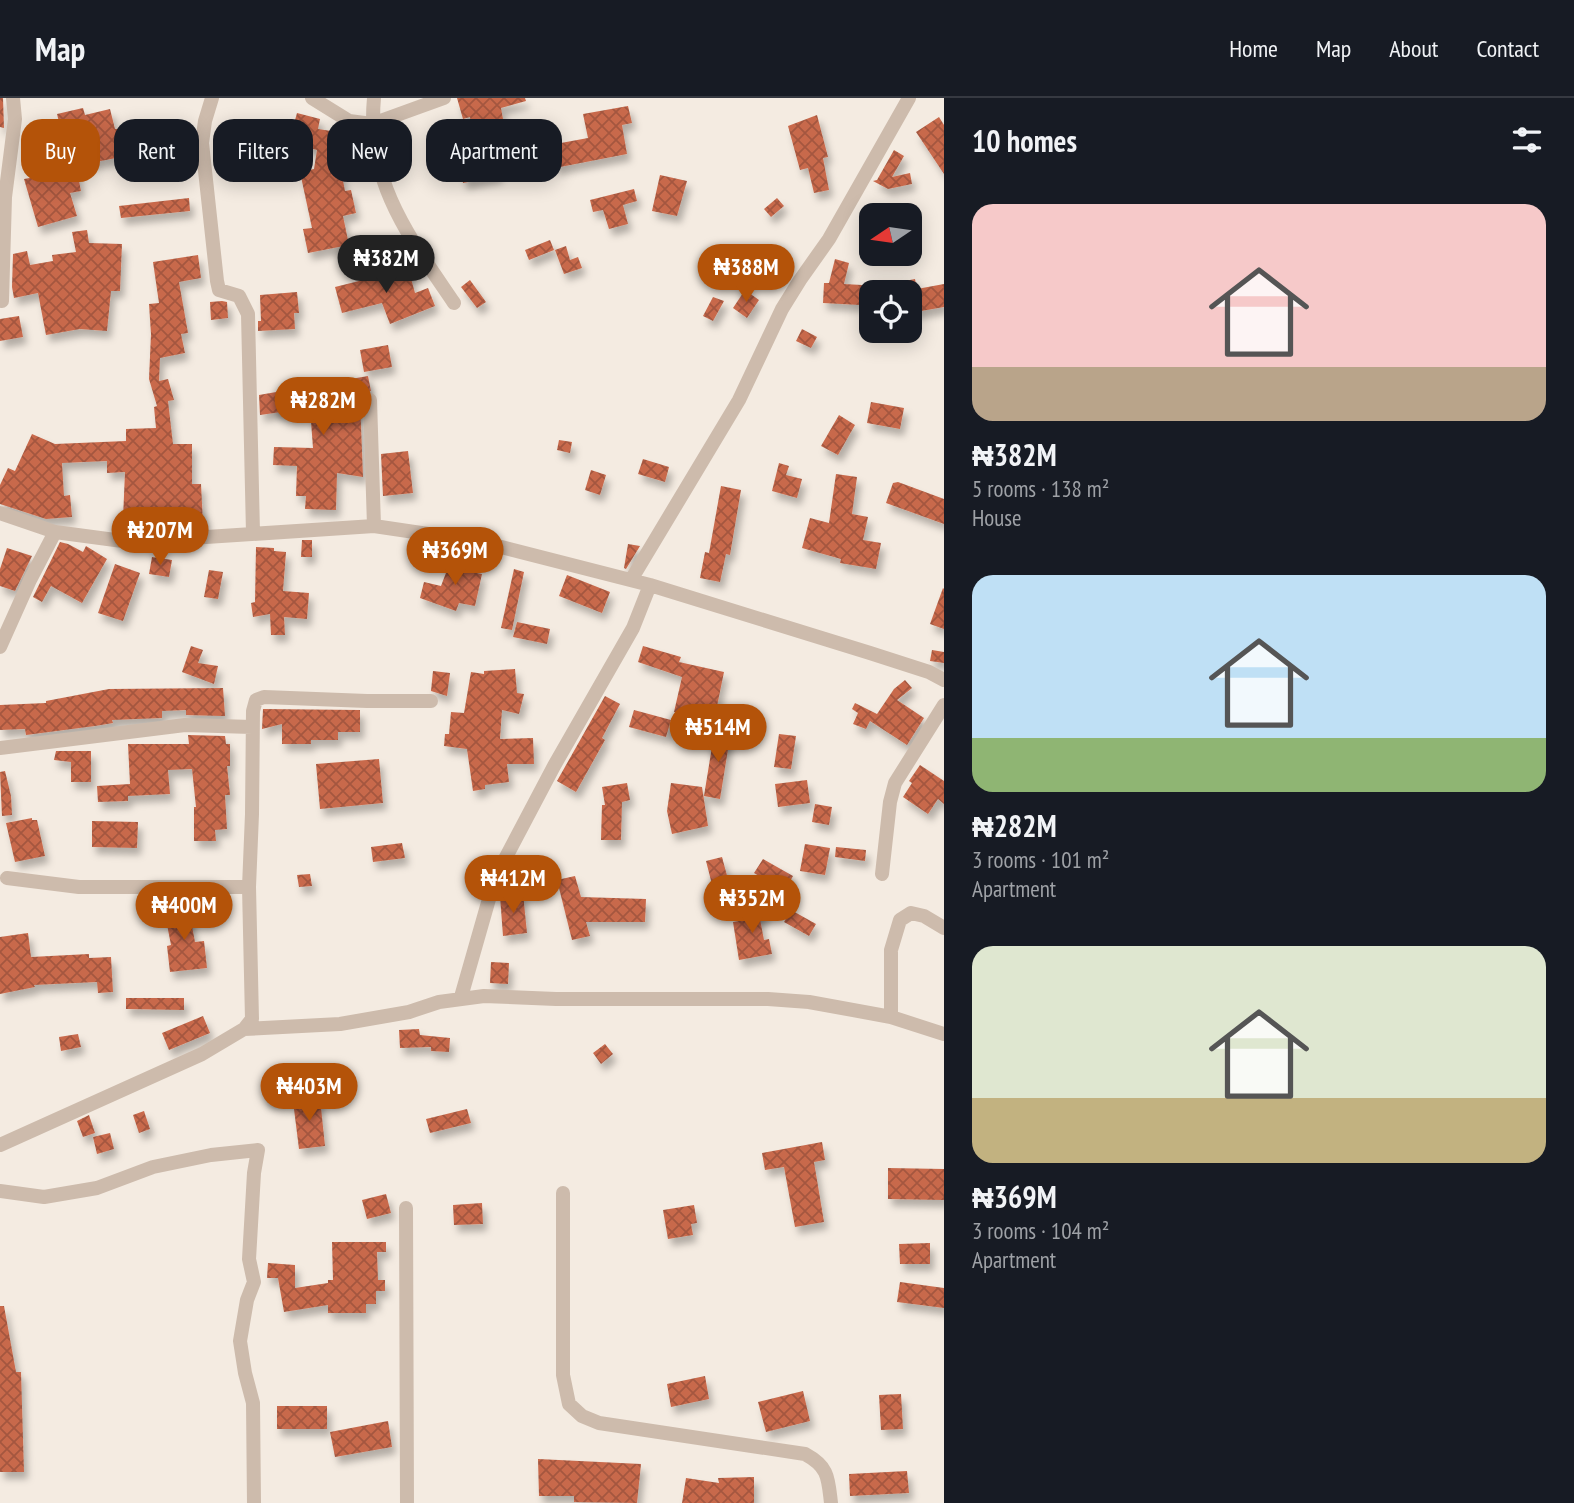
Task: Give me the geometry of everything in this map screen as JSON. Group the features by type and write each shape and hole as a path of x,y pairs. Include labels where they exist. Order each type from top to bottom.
{"street":[{"path":"2,301 3,198 15,119 13,98"},
{"path":"212,98 202,143 217,281 219,290 239,296 248,314 253,533"},
{"path":"312,98 346,119"},
{"path":"372,119 374,98"},
{"path":"386,119 444,98"},
{"path":"631,580 739,400 782,309 836,228 909,98"},
{"path":"384,182 387,196 406,232 454,303"},
{"path":"370,400 374,526"},
{"path":"0,513 55,532 130,542 374,526 482,542 650,585 929,672 944,680"},
{"path":"0,647 55,532"},
{"path":"461,998 495,878 554,766 633,628 650,585"},
{"path":"0,1145 202,1054 244,1029 252,1019 249,887 252,727 256,700 264,697 431,701"},
{"path":"881,873 895,783 944,705"},
{"path":"0,748 185,725 252,727"},
{"path":"7,878 79,887 249,887"},
{"path":"891,1017 891,950 900,920 911,913 924,916 944,928"},
{"path":"244,1029 340,1024 409,1012 439,1002 484,996 556,999 768,999 891,1017 944,1034"},
{"path":"0,1191 44,1197 97,1188 164,1164 258,1150 254,1172 249,1259 254,1282 247,1300 240,1341 244,1373 253,1403 254,1503"},
{"path":"563,1193 563,1375 569,1404 575,1411 613,1427 805,1454 825,1469 831,1503"},
{"path":"406,1208 407,1503"}],"building":[{"path":"0,98 3,98 4,128 0,127"},
{"path":"457,98 525,98 526,101 501,108 503,119 463,119"},
{"path":"628,106 632,123 622,125 627,154 562,167 562,143 588,138 583,114"},
{"path":"83,108 85,115 110,109 114,125 114,158 100,161 100,119 58,119 57,114"},
{"path":"297,113 320,119 318,129 327,130 327,182 343,182 345,191 351,190 356,213 343,216 349,245 308,253 303,229 312,228 302,182 313,182 317,150 313,149 313,119 295,119"},
{"path":"817,115 828,157 823,158 829,190 814,193 808,168 800,170 788,126"},
{"path":"939,117 944,125 944,174 916,132"},
{"path":"894,150 904,156 892,177 910,173 912,184 888,189 873,181 877,180"},
{"path":"660,175 687,181 677,216 652,211"},
{"path":"25,182 79,182 81,191 70,193 77,216 38,227"},
{"path":"634,189 637,201 623,205 628,224 609,229 603,210 593,212 590,200"},
{"path":"189,198 190,211 121,218 119,206"},
{"path":"777,198 784,206 771,217 764,209"},
{"path":"87,230 89,243 122,244 120,291 111,291 107,331 80,329 46,335 38,293 14,298 13,254 27,251 30,265 53,261 52,255 76,252 72,232"},
{"path":"550,240 554,250 529,260 525,250"},
{"path":"566,246 570,260 578,257 582,268 564,274 555,250"},
{"path":"198,255 201,278 179,282 188,333 181,334 185,353 160,358 159,381 168,379 174,400 168,401 173,444 192,444 192,484 201,484 203,523 173,524 173,520 123,519 125,472 107,473 107,461 62,463 64,496 70,495 72,517 46,519 0,504 0,485 8,468 15,471 32,434 55,444 126,441 126,429 156,428 154,407 157,406 149,379 149,304 159,303 153,262"},
{"path":"835,259 849,263 844,284 859,285 859,305 823,303 824,283 829,283"},
{"path":"407,264 415,293 428,288 435,306 390,324 382,303 342,313 335,287 379,276 378,272"},
{"path":"470,280 486,302 477,308 461,287"},
{"path":"944,284 944,307 922,311 922,288"},
{"path":"745,290 759,300 747,318 733,308"},
{"path":"297,292 299,313 294,313 295,329 258,331 258,321 261,321 260,295"},
{"path":"713,297 724,301 713,321 703,316"},
{"path":"210,302 227,302 228,318 211,320"},
{"path":"19,316 23,337 0,341 0,319"},
{"path":"802,329 817,337 811,348 796,341"},
{"path":"388,345 392,367 364,372 360,350"},
{"path":"368,376 371,391 364,392 360,400 363,477 337,473 336,510 305,509 306,496 296,496 297,466 273,465 274,447 313,448 310,408 260,415 259,395"},
{"path":"871,402 904,408 900,429 867,423"},
{"path":"839,415 855,425 838,455 821,446"},
{"path":"559,440 572,442 570,453 557,450"},
{"path":"408,451 413,493 383,496 381,454"},
{"path":"643,459 669,467 665,482 638,474"},
{"path":"779,463 789,466 786,475 802,479 797,498 772,491"},
{"path":"591,470 606,475 600,495 585,490"},
{"path":"836,474 857,477 852,514 868,517 863,540 881,543 876,569 840,563 841,559 802,548 810,518 829,523"},
{"path":"898,482 944,499 944,524 886,503 893,483"},
{"path":"721,486 741,490 730,555 726,554 720,582 700,578 705,552 709,553"},
{"path":"302,540 312,540 312,557 301,557"},
{"path":"60,542 83,552 86,546 107,559 82,603 51,586 42,602 33,597"},
{"path":"628,544 640,546 626,569 624,568"},
{"path":"256,547 286,552 283,591 309,593 307,619 284,617 285,635 271,635 270,614 253,617 251,603 255,602"},
{"path":"7,548 32,556 15,591 0,586 0,569"},
{"path":"152,557 172,560 169,577 149,574"},
{"path":"452,557 474,565 471,572 482,574 475,606 459,603 456,611 420,598 424,582 441,586"},
{"path":"115,564 140,573 123,621 98,613"},
{"path":"514,569 524,572 512,630 501,628"},
{"path":"209,570 223,572 218,599 204,597"},
{"path":"567,575 610,592 602,613 559,596"},
{"path":"944,589 944,629 930,624"},
{"path":"517,622 550,629 547,644 513,637"},
{"path":"191,646 203,650 198,663 218,666 214,684 182,672"},
{"path":"643,646 681,657 679,662 724,672 714,721 674,712 682,677 638,662"},
{"path":"932,650 944,652 944,663 930,661"},
{"path":"515,669 517,693 524,694 519,714 502,710 500,739 533,738 534,764 507,764 509,782 485,785 485,789 473,791 467,749 444,746 445,734 449,734 451,712 464,713 471,672 484,674 484,671"},
{"path":"433,671 450,673 447,696 431,691"},
{"path":"905,680 912,688 897,700 924,718 907,745 870,721 866,729 853,724 858,713 852,709 855,703 877,714 894,689"},
{"path":"223,688 225,716 186,715 186,710 162,711 162,718 112,720 113,723 26,735 25,729 0,730 0,705 46,703 109,689"},
{"path":"605,696 620,704 602,738 605,740 576,792 557,781"},
{"path":"263,709 360,710 360,732 338,732 338,740 282,744 282,724 262,729"},
{"path":"634,710 671,720 666,737 629,727"},
{"path":"715,728 731,731 720,799 704,796"},
{"path":"779,734 796,736 791,769 774,767"},
{"path":"188,735 225,736 226,744 230,744 230,766 227,766 230,795 225,795 227,829 215,830 216,841 194,841 196,807 192,769 168,770 170,794 128,796 128,801 98,802 97,786 130,784 128,744 189,744"},
{"path":"56,751 91,751 91,782 71,782 71,762 54,760"},
{"path":"379,759 383,803 320,809 316,764"},
{"path":"920,765 944,781 944,804 938,799 928,814 903,797 912,783 909,781"},
{"path":"5,771 12,815 2,816 0,772"},
{"path":"807,780 810,803 778,807 775,784"},
{"path":"627,783 630,800 622,802 621,840 601,840 602,805 605,805 602,787"},
{"path":"671,783 702,787 708,826 672,834 667,811"},
{"path":"815,804 832,807 829,825 812,822"},
{"path":"32,818 37,820 45,856 15,862 6,823"},
{"path":"92,821 138,822 137,848 92,847"},
{"path":"402,843 405,858 373,862 371,847"},
{"path":"805,844 830,848 825,875 800,871"},
{"path":"836,847 866,850 865,861 835,857"},
{"path":"722,857 729,883 739,881 743,897 717,904 706,861"},
{"path":"763,859 793,876 785,891 754,873"},
{"path":"310,874 312,886 299,887 297,875"},
{"path":"575,876 581,897 646,899 645,922 586,922 590,936 572,940 557,880"},
{"path":"523,893 527,933 503,936 500,896"},
{"path":"763,903 766,918 760,919 764,940 769,939 772,954 739,960 733,922 750,919 747,906"},
{"path":"188,905 195,942 204,941 207,968 170,972 167,946 171,945 164,909"},
{"path":"791,910 816,924 809,936 784,922"},
{"path":"28,933 31,957 89,954 89,958 111,957 113,992 98,993 97,982 34,985 35,987 0,994 0,937"},
{"path":"491,962 509,963 508,984 490,983"},
{"path":"126,998 184,998 184,1010 126,1009"},
{"path":"203,1016 210,1033 169,1050 162,1033"},
{"path":"419,1029 420,1035 450,1038 449,1052 431,1051 431,1047 400,1048 399,1030"},
{"path":"78,1034 81,1047 61,1051 59,1037"},
{"path":"605,1044 613,1054 601,1064 593,1053"},
{"path":"292,1066 299,1095 266,1101 262,1079 280,1075 278,1069"},
{"path":"320,1098 325,1146 299,1149 293,1101"},
{"path":"467,1109 471,1123 430,1133 426,1119"},
{"path":"144,1111 150,1129 139,1133 133,1115"},
{"path":"89,1115 95,1133 83,1137 77,1121"},
{"path":"110,1133 114,1149 97,1154 93,1137"},
{"path":"822,1142 825,1160 814,1162 824,1222 795,1227 784,1167 765,1170 762,1153"},
{"path":"888,1168 944,1169 944,1200 888,1199"},
{"path":"386,1194 391,1213 367,1219 362,1200"},
{"path":"482,1203 483,1224 454,1225 453,1205"},
{"path":"694,1205 697,1223 691,1224 693,1235 668,1239 663,1210"},
{"path":"332,1242 386,1242 386,1252 377,1252 378,1280 385,1280 385,1291 376,1291 376,1304 366,1304 366,1313 328,1313 328,1305 284,1312 278,1278 267,1278 268,1263 295,1265 295,1288 328,1283 328,1280 333,1280"},
{"path":"930,1243 930,1264 900,1264 899,1244"},
{"path":"900,1282 944,1288 944,1308 897,1302"},
{"path":"0,1306 4,1306 16,1372 21,1372 24,1472 0,1472"},
{"path":"705,1376 709,1399 671,1407 667,1384"},
{"path":"803,1391 810,1421 766,1432 758,1402"},
{"path":"901,1394 903,1429 881,1430 879,1395"},
{"path":"277,1406 327,1406 327,1429 277,1429"},
{"path":"388,1421 392,1447 335,1457 330,1432"},
{"path":"538,1459 641,1464 637,1503 574,1502 574,1496 539,1496"},
{"path":"907,1471 909,1493 850,1496 849,1474"},
{"path":"754,1477 754,1503 682,1503 686,1478 719,1483 718,1478"}]}
